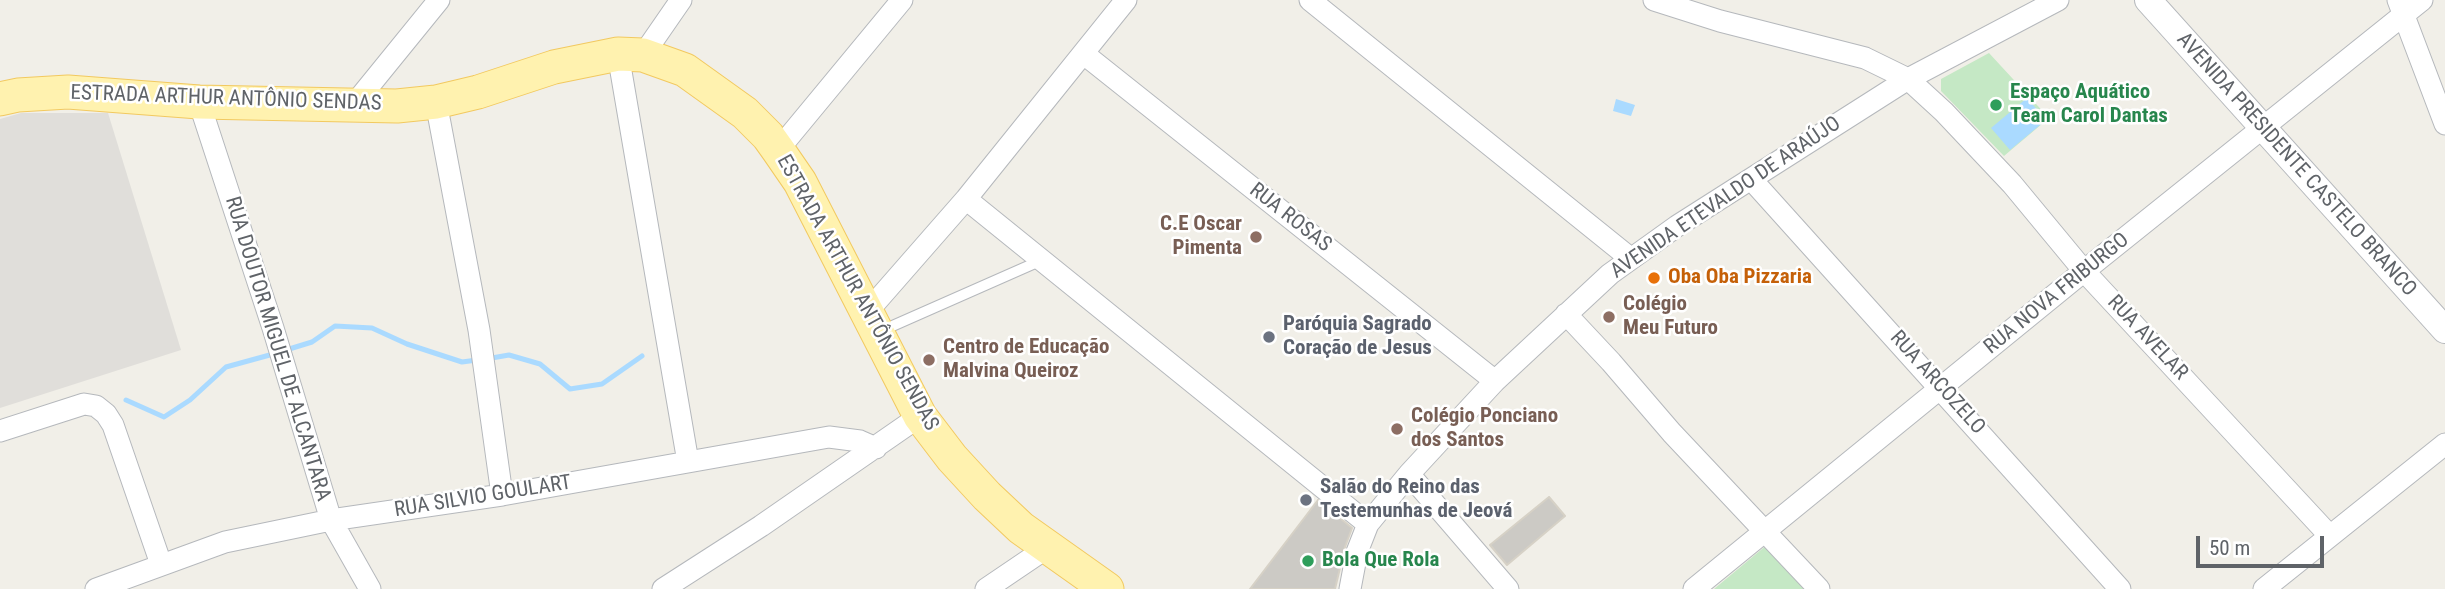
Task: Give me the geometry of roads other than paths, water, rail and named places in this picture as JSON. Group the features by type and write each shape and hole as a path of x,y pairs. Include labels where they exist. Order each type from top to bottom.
{"main road":[{"name":"ESTRADA ARTHUR ANTÔNIO SENDAS","path":"0,99 18,95 68,92 199,102 397,106 436,102 478,92 554,67 631,55 685,70 745,113 778,150 800,182 920,416 952,458 986,496 1021,528 1107,589"}],"street":[{"path":"352,107 439,0"},
{"path":"681,0 631,55 688,462"},
{"path":"778,150 902,0"},
{"path":"873,322 1126,0"},
{"path":"1310,0 1630,257"},
{"name":"RUA AVELAR","path":"1654,0 1720,21 1865,58 1908,79 1944,112 2012,184 2084,271 2329,535"},
{"name":"AVENIDA ETEVALDO DE ARAÚJO","path":"1350,589 1357,552 1368,524 1409,474 1495,381 1630,257 1908,79 2058,0"},
{"name":"AVENIDA PRESIDENTE CASTELO BRANCO","path":"2148,0 2445,330"},
{"name":"RUA NOVA FRIBURGO","path":"1694,589 2262,128 2400,8 2422,0"},
{"path":"2400,8 2445,124"},
{"name":"RUA ROSAS","path":"1084,54 1495,381"},
{"name":"RUA DOUTOR MIGUEL DE ALCANTARA","path":"199,102 331,520 370,589"},
{"path":"436,102 486,371 502,495"},
{"name":"RUA ARCOZELO","path":"1751,179 1942,388 2120,589"},
{"path":"967,200 1368,524"},
{"path":"1566,314 1672,433 1819,589"},
{"path":"0,431 84,404 96,406 106,414 113,425 161,564"},
{"path":"663,589 761,526 920,416"},
{"name":"RUA SILVIO GOULART","path":"96,589 225,542 331,520 502,495 829,437 860,441 876,448"},
{"path":"2264,589 2445,444"},
{"path":"1409,474 1508,589"},
{"path":"986,589 1048,548"}],"lane":[{"path":"873,322 1042,260"}],"water":[{"path":"2027,98 2046,120 2010,150 1991,128"},
{"path":"1616,99 1635,105 1631,116 1613,111"}],"waterway":[{"path":"286,350 312,342 335,326 372,328 407,344 462,362 477,360"},
{"path":"126,400 164,417 190,400 226,367 277,353"},
{"path":"486,359 509,355 540,364 570,389 602,384 642,356"}],"place":[{"name":"Espaço Aquático Team Carol Dantas","path":"1996,105"},
{"name":"C.E Oscar Pimenta","path":"1256,237"},
{"name":"Oba Oba Pizzaria","path":"1654,278"},
{"name":"Colégio Meu Futuro","path":"1609,317"},
{"name":"Paróquia Sagrado Coração de Jesus","path":"1269,337"},
{"name":"Centro de Educação Malvina Queiroz","path":"929,360"},
{"name":"Colégio Ponciano dos Santos","path":"1397,429"},
{"name":"Salão do Reino das Testemunhas de Jeová","path":"1306,500"},
{"name":"Bola Que Rola","path":"1308,561"}]}
